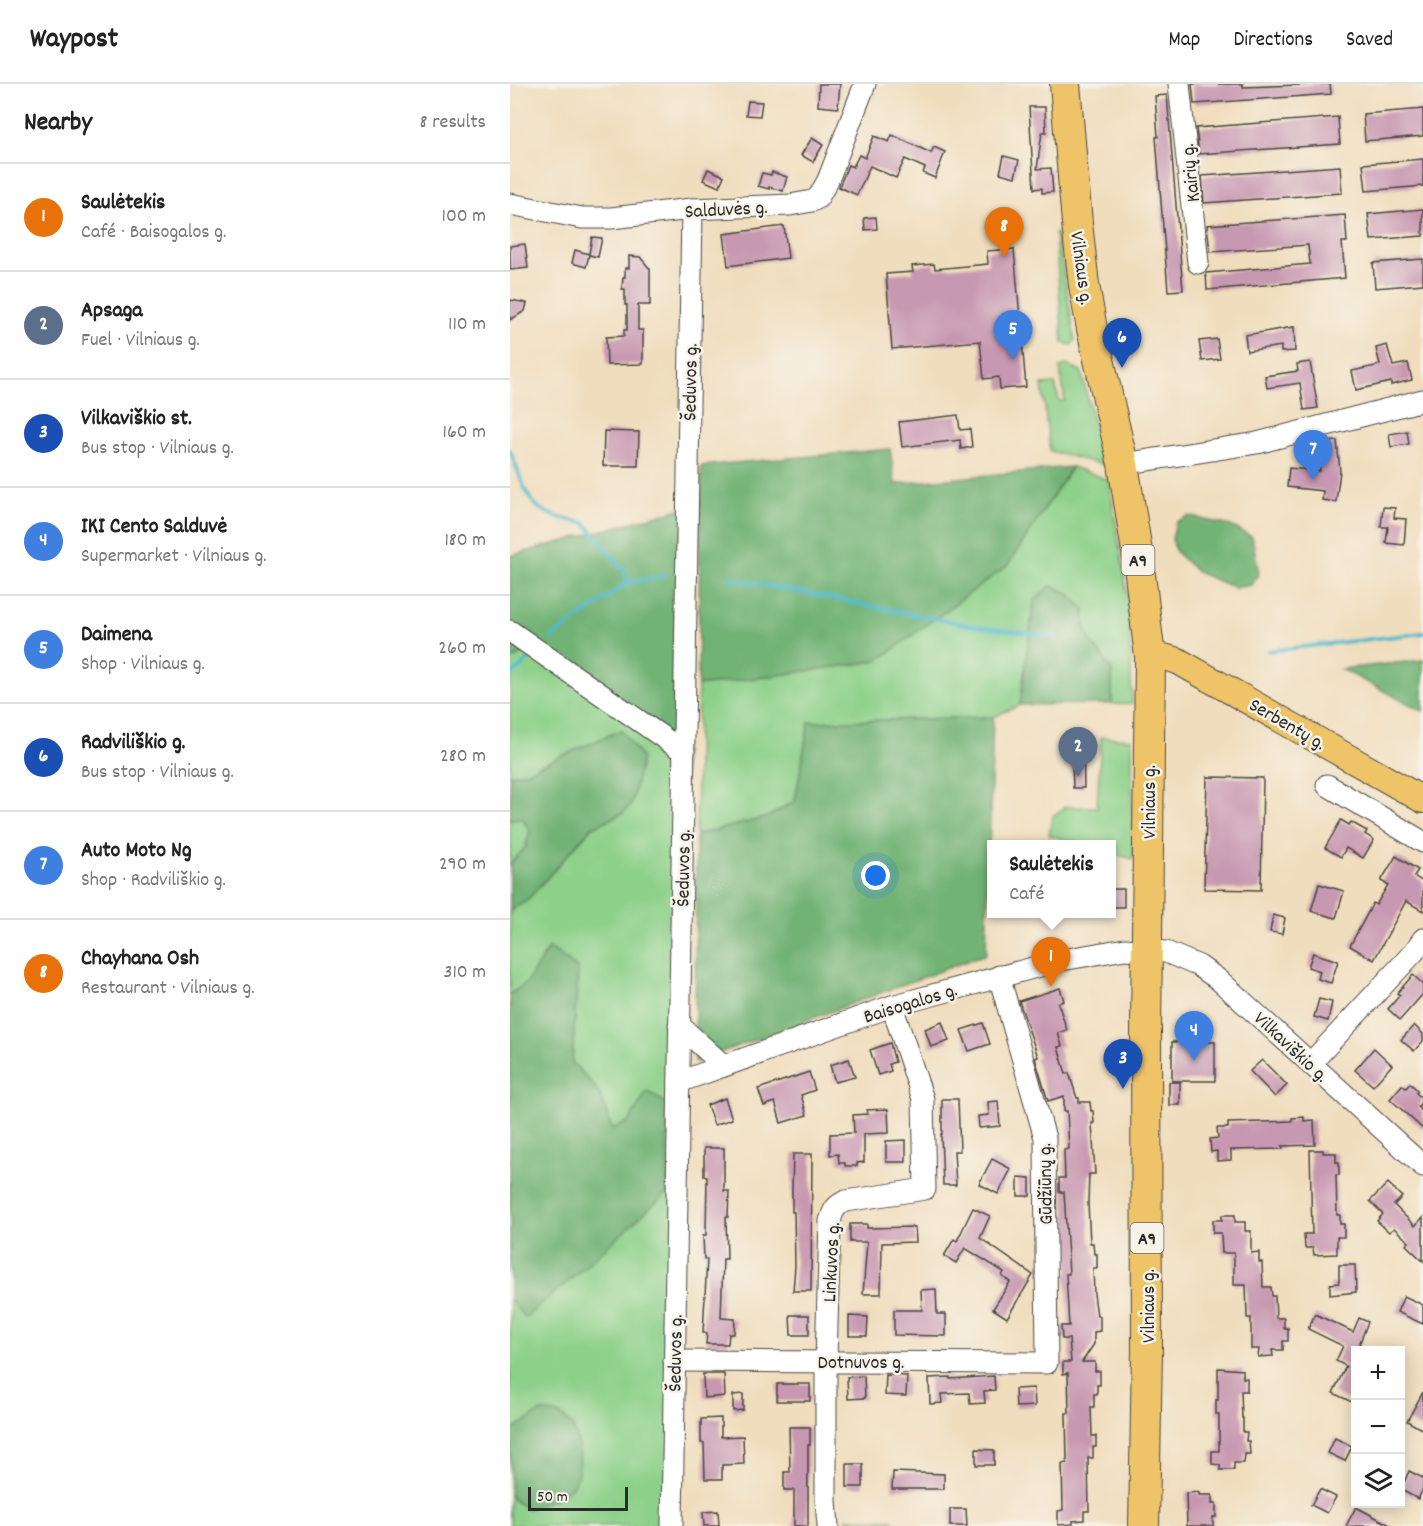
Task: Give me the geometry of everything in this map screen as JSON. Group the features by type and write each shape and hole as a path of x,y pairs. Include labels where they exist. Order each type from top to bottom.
{"highway":[{"name":"Vilniaus g.","path":"1065,84 1084,285 1122,464 1138,558 1150,657 1144,1526"}],"main road":[{"name":"Serbentų g.","path":"1150,657 1164,657 1178,661 1423,800"}],"street":[{"name":"Salduvės g.","path":"510,204 582,218 611,218 692,209 790,205 812,201 818,198 828,180 865,84"},
{"name":"Kairių g.","path":"1179,84 1198,262"},
{"name":"Šeduvos g.","path":"672,1526 692,209"},
{"path":"1122,464 1257,443 1423,400"},
{"path":"510,631 684,753"},
{"path":"1327,785 1423,842"},
{"name":"Baisogalos g.","path":"679,1082 892,1006 1062,960 1125,949 1147,950"},
{"name":"Vilkaviškio g.","path":"1147,950 1167,952 1199,966 1219,980 1423,1166"},
{"path":"1310,1064 1420,950"},
{"name":"Gūdžiūnų g.","path":"999,976 1045,1138 1047,1363"},
{"name":"Linkuvos g.","path":"828,1526 826,1361 832,1212 838,1204 846,1201 925,1189 923,1099 892,1006"},
{"path":"680,1025 724,1066"},
{"name":"Dotnuvos g.","path":"674,1361 1047,1363"}],"green space":[{"path":"1057,233 1075,340 1071,345 1063,343 1055,234"},
{"path":"1066,365 1081,371 1104,465 1050,451 1042,385 1055,384 1059,401 1065,401 1060,368"},
{"path":"890,449 895,484 1072,467 1008,565 877,661 698,686 701,466"},
{"path":"1072,467 1109,480 1129,605 1132,704 1112,704 1112,670 1090,640 1085,627 1085,610 1034,602 1020,705 993,717 809,722 795,801 768,817 696,835 698,686 877,661 1008,565"},
{"path":"687,507 684,752 532,647 510,661 510,556"},
{"path":"1189,516 1231,526 1252,537 1259,573 1251,585 1235,588 1197,572 1176,552 1172,539 1176,522"},
{"path":"1050,586 1067,592 1085,610 1085,627 1090,640 1112,670 1112,704 1020,705 1034,601"},
{"path":"531,647 684,752 672,1526 510,1526 510,1494 515,1501 540,1412 510,1432 510,1299 525,1318 647,1091 629,1122 612,1129 599,1092 572,1062 578,969 549,947 526,984 510,994 510,911 529,898 593,827 623,813 525,772 510,775 510,661"},
{"path":"1423,660 1423,711 1341,669"},
{"path":"993,717 989,840 987,840 986,954 695,1062 696,835 768,817 795,801 809,722"},
{"path":"621,730 642,758 631,805 623,813 592,827 529,898 510,911 510,864 525,848 530,831 522,818 510,819 510,775 525,772"},
{"path":"1101,737 1132,739 1133,859 1116,854 1116,840 1067,840 1049,835 1053,816 1065,807 1097,807"},
{"path":"522,818 530,831 525,848 510,864 510,819"},
{"path":"549,947 578,969 572,1062 599,1092 612,1129 629,1122 647,1091 667,1104 667,1193 525,1318 510,1299 510,994 526,984"},
{"path":"540,1412 554,1413 563,1417 570,1424 578,1442 580,1463 572,1487 554,1499 527,1509 515,1501 510,1494 510,1432"},
{"path":"847,1519 893,1520 893,1526 847,1526"}],"building":[{"path":"819,84 840,84 838,108 818,106"},
{"path":"1192,84 1243,84 1243,87 1330,84 1331,94 1194,104"},
{"path":"1167,95 1183,290 1168,291 1155,96"},
{"path":"748,101 762,102 760,116 746,115"},
{"path":"1029,107 1045,107 1046,132 1042,132 1037,169 1051,168 1053,192 1042,193 1042,188 1034,189"},
{"path":"1423,109 1423,136 1365,141 1363,114"},
{"path":"1338,117 1340,144 1199,154 1196,128"},
{"path":"892,135 931,153 934,147 945,152 935,178 923,173 925,168 905,159 896,178 870,166 857,195 839,187 848,165 853,167 859,155 865,158 874,136 889,142"},
{"path":"812,138 823,145 813,162 801,155"},
{"path":"1004,156 1019,160 1015,177 1000,173"},
{"path":"1423,159 1423,186 1366,191 1363,164"},
{"path":"1340,166 1342,193 1204,203 1202,176"},
{"path":"708,169 724,176 719,187 703,180"},
{"path":"772,172 787,177 783,191 758,186 762,173 771,175"},
{"path":"1423,209 1423,236 1371,240 1368,214"},
{"path":"1345,215 1347,242 1342,242 1345,278 1207,290 1206,273 1310,264 1308,245 1210,252 1207,225"},
{"path":"876,217 877,229 865,230 864,218"},
{"path":"784,226 788,258 728,266 724,234"},
{"path":"592,237 602,238 598,257 589,255 586,267 572,263 575,250 589,254"},
{"path":"525,244 528,268 510,270 510,246"},
{"path":"1014,249 1026,387 1000,389 999,377 984,379 980,341 892,349 886,274 913,272 912,266 934,264 935,269 988,264 987,251"},
{"path":"629,256 640,257 650,269 650,305 638,305 638,330 643,330 643,364 607,365 606,337 624,336 624,330 627,330 627,305 625,305 625,289 622,289 625,268 629,268"},
{"path":"1423,259 1423,284 1375,288 1373,263"},
{"path":"510,300 527,303 525,311 510,320"},
{"path":"1294,327 1295,351 1281,352 1281,346 1247,351 1245,335"},
{"path":"1217,339 1220,359 1202,361 1199,341"},
{"path":"1387,345 1393,366 1408,363 1412,380 1356,390 1352,371 1380,365 1376,348"},
{"path":"1310,362 1318,408 1304,410 1300,383 1267,388 1265,376 1298,371 1297,364"},
{"path":"958,415 960,430 970,429 972,447 961,449 960,440 902,447 899,422"},
{"path":"604,431 639,432 638,466 603,466"},
{"path":"1407,431 1409,444 1391,447 1389,434"},
{"path":"1337,441 1340,471 1336,502 1322,500 1323,491 1287,487 1289,468 1320,471 1317,443"},
{"path":"1383,507 1395,508 1394,518 1406,519 1404,545 1386,543 1388,527 1381,527"},
{"path":"1083,732 1084,788 1073,788 1071,733"},
{"path":"1207,777 1263,778 1261,890 1204,889"},
{"path":"1341,820 1349,825 1351,822 1367,831 1365,834 1374,840 1363,858 1346,848 1341,857 1325,848"},
{"path":"1396,856 1418,870 1414,876 1423,882 1423,911 1406,901 1374,960 1350,946 1373,903 1376,905 1388,885 1381,881"},
{"path":"1319,884 1344,891 1336,918 1311,911"},
{"path":"1116,889 1124,889 1124,907 1116,907"},
{"path":"1273,915 1285,918 1282,934 1270,932"},
{"path":"1313,953 1338,961 1331,983 1318,979 1320,971 1308,967"},
{"path":"1413,975 1423,984 1423,994 1400,1020 1388,1009 1400,995 1397,993"},
{"path":"1060,988 1064,1001 1058,1003 1067,1030 1058,1033 1062,1046 1058,1047 1066,1074 1069,1073 1079,1102 1090,1102 1091,1111 1093,1111 1095,1174 1089,1174 1088,1203 1090,1243 1093,1243 1094,1254 1097,1254 1097,1268 1093,1268 1094,1294 1097,1316 1100,1316 1100,1331 1094,1332 1094,1344 1082,1362 1095,1362 1095,1371 1100,1371 1100,1385 1097,1385 1097,1394 1094,1394 1094,1407 1091,1407 1092,1436 1096,1436 1096,1447 1093,1447 1093,1458 1088,1458 1089,1511 1084,1511 1084,1520 1073,1521 1073,1524 1058,1525 1058,1511 1063,1510 1062,1464 1067,1463 1066,1413 1069,1413 1068,1373 1063,1374 1063,1362 1071,1362 1069,1339 1062,1339 1061,1326 1069,1326 1066,1274 1069,1274 1064,1192 1059,1192 1059,1178 1065,1178 1064,1150 1069,1149 1067,1111 1064,1111 1064,1096 1048,1101 1035,1058 1038,1057 1019,1001"},
{"path":"1319,999 1332,1002 1328,1021 1314,1017"},
{"path":"942,1022 949,1041 931,1047 925,1029"},
{"path":"983,1023 990,1044 969,1051 961,1030"},
{"path":"1414,1025 1423,1034 1423,1041 1414,1051 1401,1040"},
{"path":"1172,1042 1215,1042 1215,1081 1172,1081"},
{"path":"890,1043 895,1062 889,1064 891,1071 878,1075 870,1050"},
{"path":"1374,1048 1392,1065 1373,1086 1355,1070"},
{"path":"849,1059 855,1077 835,1082 830,1065"},
{"path":"1262,1060 1287,1085 1275,1097 1250,1071"},
{"path":"809,1072 815,1090 801,1095 807,1115 781,1123 775,1102 764,1106 758,1089"},
{"path":"1169,1082 1180,1082 1180,1105 1169,1105"},
{"path":"1410,1083 1423,1099 1418,1107 1423,1112 1423,1129 1390,1099 1402,1085 1406,1088"},
{"path":"725,1098 732,1119 714,1125 707,1105"},
{"path":"942,1099 958,1099 960,1151 954,1151 956,1185 943,1185"},
{"path":"998,1101 1000,1126 979,1128 978,1116 989,1115 988,1102"},
{"path":"888,1109 889,1133 864,1134 864,1162 857,1163 857,1166 845,1166 845,1163 839,1163 838,1154 830,1155 830,1134 854,1133 853,1115 868,1114 867,1110"},
{"path":"1304,1117 1304,1121 1314,1120 1315,1145 1282,1146 1283,1149 1231,1150 1231,1160 1217,1161 1217,1151 1211,1152 1210,1139 1218,1138 1217,1128 1228,1128 1228,1123 1292,1121 1292,1118"},
{"path":"906,1140 906,1162 886,1162 886,1141"},
{"path":"704,1148 724,1148 724,1191 729,1191 728,1217 726,1217 727,1259 723,1259 721,1318 735,1319 734,1334 729,1334 728,1344 706,1344 707,1333 703,1333 707,1259 704,1259 703,1235 706,1235 707,1176 704,1176"},
{"path":"1310,1150 1336,1153 1336,1162 1339,1162 1339,1175 1336,1175 1337,1215 1340,1215 1340,1224 1344,1224 1344,1237 1337,1237 1337,1254 1314,1255 1313,1248 1305,1248 1304,1234 1312,1234"},
{"path":"793,1154 812,1154 811,1291 793,1291 795,1266 794,1212 792,1212"},
{"path":"992,1159 1011,1169 998,1194 979,1184"},
{"path":"1018,1177 1030,1178 1030,1196 1018,1196"},
{"path":"1388,1183 1402,1197 1394,1205 1415,1226 1423,1217 1423,1261 1406,1245 1409,1242 1394,1228 1389,1232 1377,1221 1383,1214 1370,1201"},
{"path":"973,1208 990,1216 980,1238 1033,1275 1007,1318 993,1309 1010,1282 1002,1276 1004,1272 965,1248 956,1263 944,1256 954,1239 957,1241"},
{"path":"1222,1215 1235,1215 1235,1222 1245,1222 1245,1231 1251,1231 1251,1253 1259,1252 1259,1262 1262,1262 1263,1287 1271,1287 1272,1296 1275,1296 1276,1318 1284,1318 1284,1328 1288,1328 1288,1341 1283,1341 1283,1350 1272,1350 1273,1356 1258,1357 1259,1349 1251,1349 1251,1318 1247,1318 1246,1285 1234,1285 1234,1253 1222,1253 1221,1233 1213,1233 1213,1220 1222,1220"},
{"path":"850,1224 867,1224 867,1228 915,1227 916,1242 882,1243 881,1294 863,1294 867,1242 850,1242"},
{"path":"1339,1265 1355,1265 1356,1292 1330,1295 1330,1284 1339,1283"},
{"path":"936,1289 937,1314 946,1314 946,1336 894,1335 894,1310 922,1310 921,1290"},
{"path":"1404,1296 1423,1305 1423,1324 1397,1312"},
{"path":"1315,1314 1353,1332 1359,1318 1368,1322 1359,1346 1351,1346 1351,1402 1333,1393 1346,1366 1336,1361 1343,1346 1308,1329"},
{"path":"790,1315 809,1315 809,1335 791,1335"},
{"path":"849,1316 868,1317 867,1336 849,1336"},
{"path":"1218,1368 1243,1370 1243,1378 1247,1378 1247,1391 1241,1391 1242,1418 1243,1432 1247,1432 1246,1441 1249,1441 1250,1454 1245,1454 1244,1463 1234,1463 1234,1470 1220,1470 1220,1465 1212,1464 1212,1451 1219,1451 1219,1414 1216,1414"},
{"path":"703,1374 724,1374 725,1396 704,1398"},
{"path":"886,1375 907,1376 906,1396 885,1395"},
{"path":"864,1376 865,1398 848,1399 847,1377"},
{"path":"994,1376 995,1390 984,1391 985,1403 970,1404 969,1393 941,1394 942,1403 930,1404 929,1378"},
{"path":"777,1384 810,1384 810,1401 777,1401"},
{"path":"1034,1388 1035,1406 1016,1407 1015,1389"},
{"path":"1423,1392 1423,1430 1407,1421"},
{"path":"743,1394 743,1410 733,1411 733,1395"},
{"path":"721,1418 721,1437 743,1436 744,1464 722,1465 722,1479 705,1479 701,1419"},
{"path":"789,1427 810,1427 808,1526 794,1526 794,1490 784,1490 784,1472 790,1472"},
{"path":"1335,1438 1351,1446 1345,1461 1328,1453"},
{"path":"976,1449 994,1450 994,1465 976,1465"},
{"path":"847,1464 863,1464 863,1487 847,1487"},
{"path":"1409,1471 1423,1478 1423,1489 1418,1499 1405,1492 1405,1480"},
{"path":"893,1472 944,1474 944,1489 892,1489"},
{"path":"1320,1489 1336,1497 1327,1513 1311,1505"},
{"path":"1199,1492 1199,1495 1212,1495 1212,1504 1216,1503 1216,1517 1213,1517 1213,1526 1187,1526 1186,1493"},
{"path":"1355,1508 1358,1508 1392,1526 1346,1526"},
{"path":"950,1509 966,1509 967,1526 950,1526"},
{"path":"718,1511 719,1526 704,1526 703,1512"}],"waterway":[{"path":"510,450 522,482 533,502 552,515 585,523 625,572 627,583"},
{"path":"551,638 627,583 664,576"},
{"path":"729,578 973,626 1056,637"},
{"path":"1268,651 1423,633"},
{"path":"510,677 530,658"}],"place":[{"name":"Chayhana Osh","path":"1004,257"},
{"name":"Daimena","path":"1013,360"},
{"name":"Radviliškio g.","path":"1122,368"},
{"name":"Auto Moto Ng","path":"1313,480"},
{"name":"Apsaga","path":"1078,777"},
{"name":"Saulėtekis","path":"1051,987"},
{"name":"IKI Cento Salduvė","path":"1194,1061"},
{"name":"Vilkaviškio st.","path":"1123,1089"}]}
